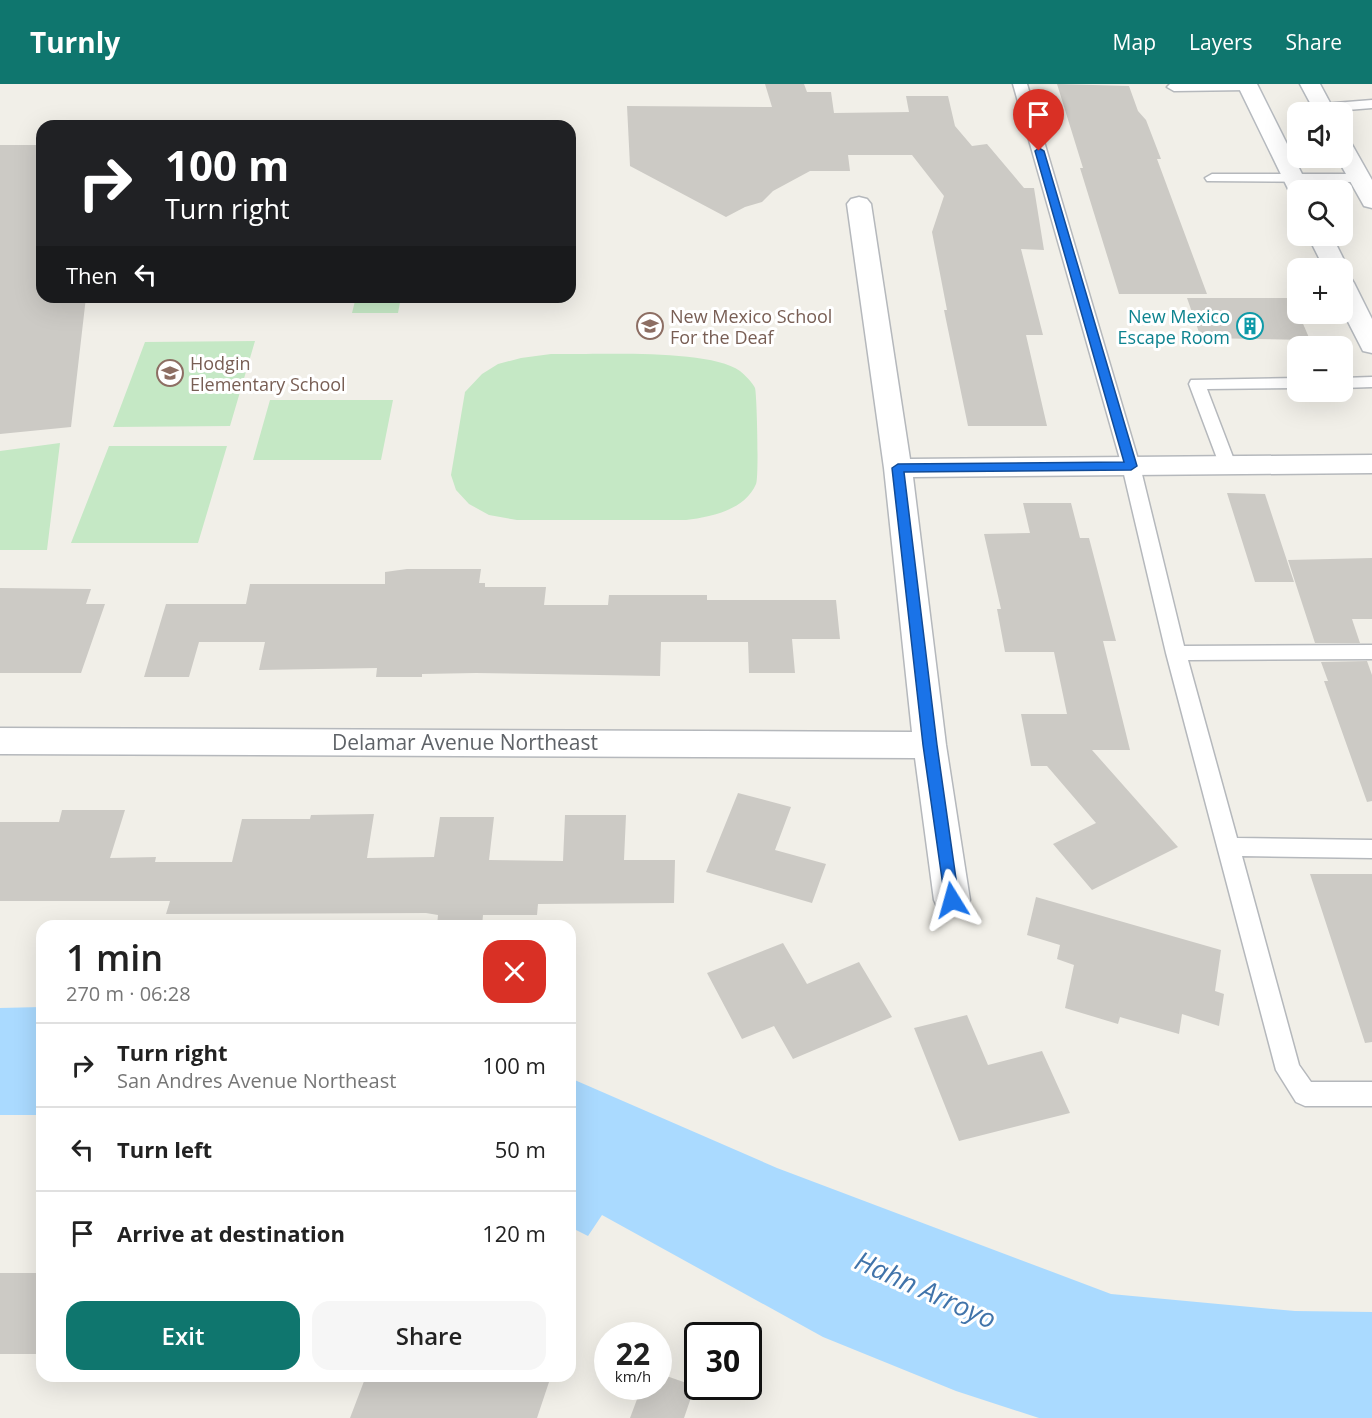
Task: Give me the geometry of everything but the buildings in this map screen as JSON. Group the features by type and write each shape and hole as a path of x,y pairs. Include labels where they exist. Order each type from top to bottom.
{"street":[{"path":"1310,84 1320,102"},
{"path":"1247,85 1294,180"},
{"path":"1353,166 1372,201"},
{"path":"859,204 898,468 930,745 952,900"},
{"path":"1353,306 1372,345"},
{"path":"898,468 1372,464"},
{"name":"Delamar Avenue Northeast","path":"0,741 930,745"}],"lane":[{"path":"1020,84 1131,466 1176,653 1288,1071 1305,1094 1372,1094"},
{"path":"1174,87 1247,85"},
{"path":"1353,106 1372,104"},
{"path":"1212,178 1287,183"},
{"path":"1339,180 1360,178"},
{"path":"1353,383 1372,382"},
{"path":"1227,465 1197,384 1287,383"},
{"path":"1176,653 1372,652"},
{"path":"1228,847 1372,849"}],"green space":[{"path":"354,303 400,303 398,313 352,313"},
{"path":"255,341 230,426 113,427 145,342"},
{"path":"551,354 677,356 724,364 740,371 755,388 756,394 757,479 751,493 726,511 686,520 517,520 489,515 469,504 456,490 451,475 465,392 482,374 498,364"},
{"path":"270,400 393,400 381,460 253,460"},
{"path":"60,443 47,550 0,550 0,451"},
{"path":"109,446 227,446 198,543 71,543"}],"water":[{"path":"36,1007 36,1115 0,1115 0,1008"},
{"name":"Hahn Arroyo","path":"576,1081 777,1168 1111,1294 1295,1311 1372,1312 1372,1418 1039,1418 956,1391 823,1337 602,1215 588,1236 576,1230"}],"place":[{"name":"New Mexico School For the Deaf","path":"650,326"},
{"name":"New Mexico Escape Room","path":"1250,326"},
{"name":"Hodgin Elementary School","path":"170,373"}],"route":[{"path":"952,900 930,745 898,468 1131,466 1039,151"}]}
